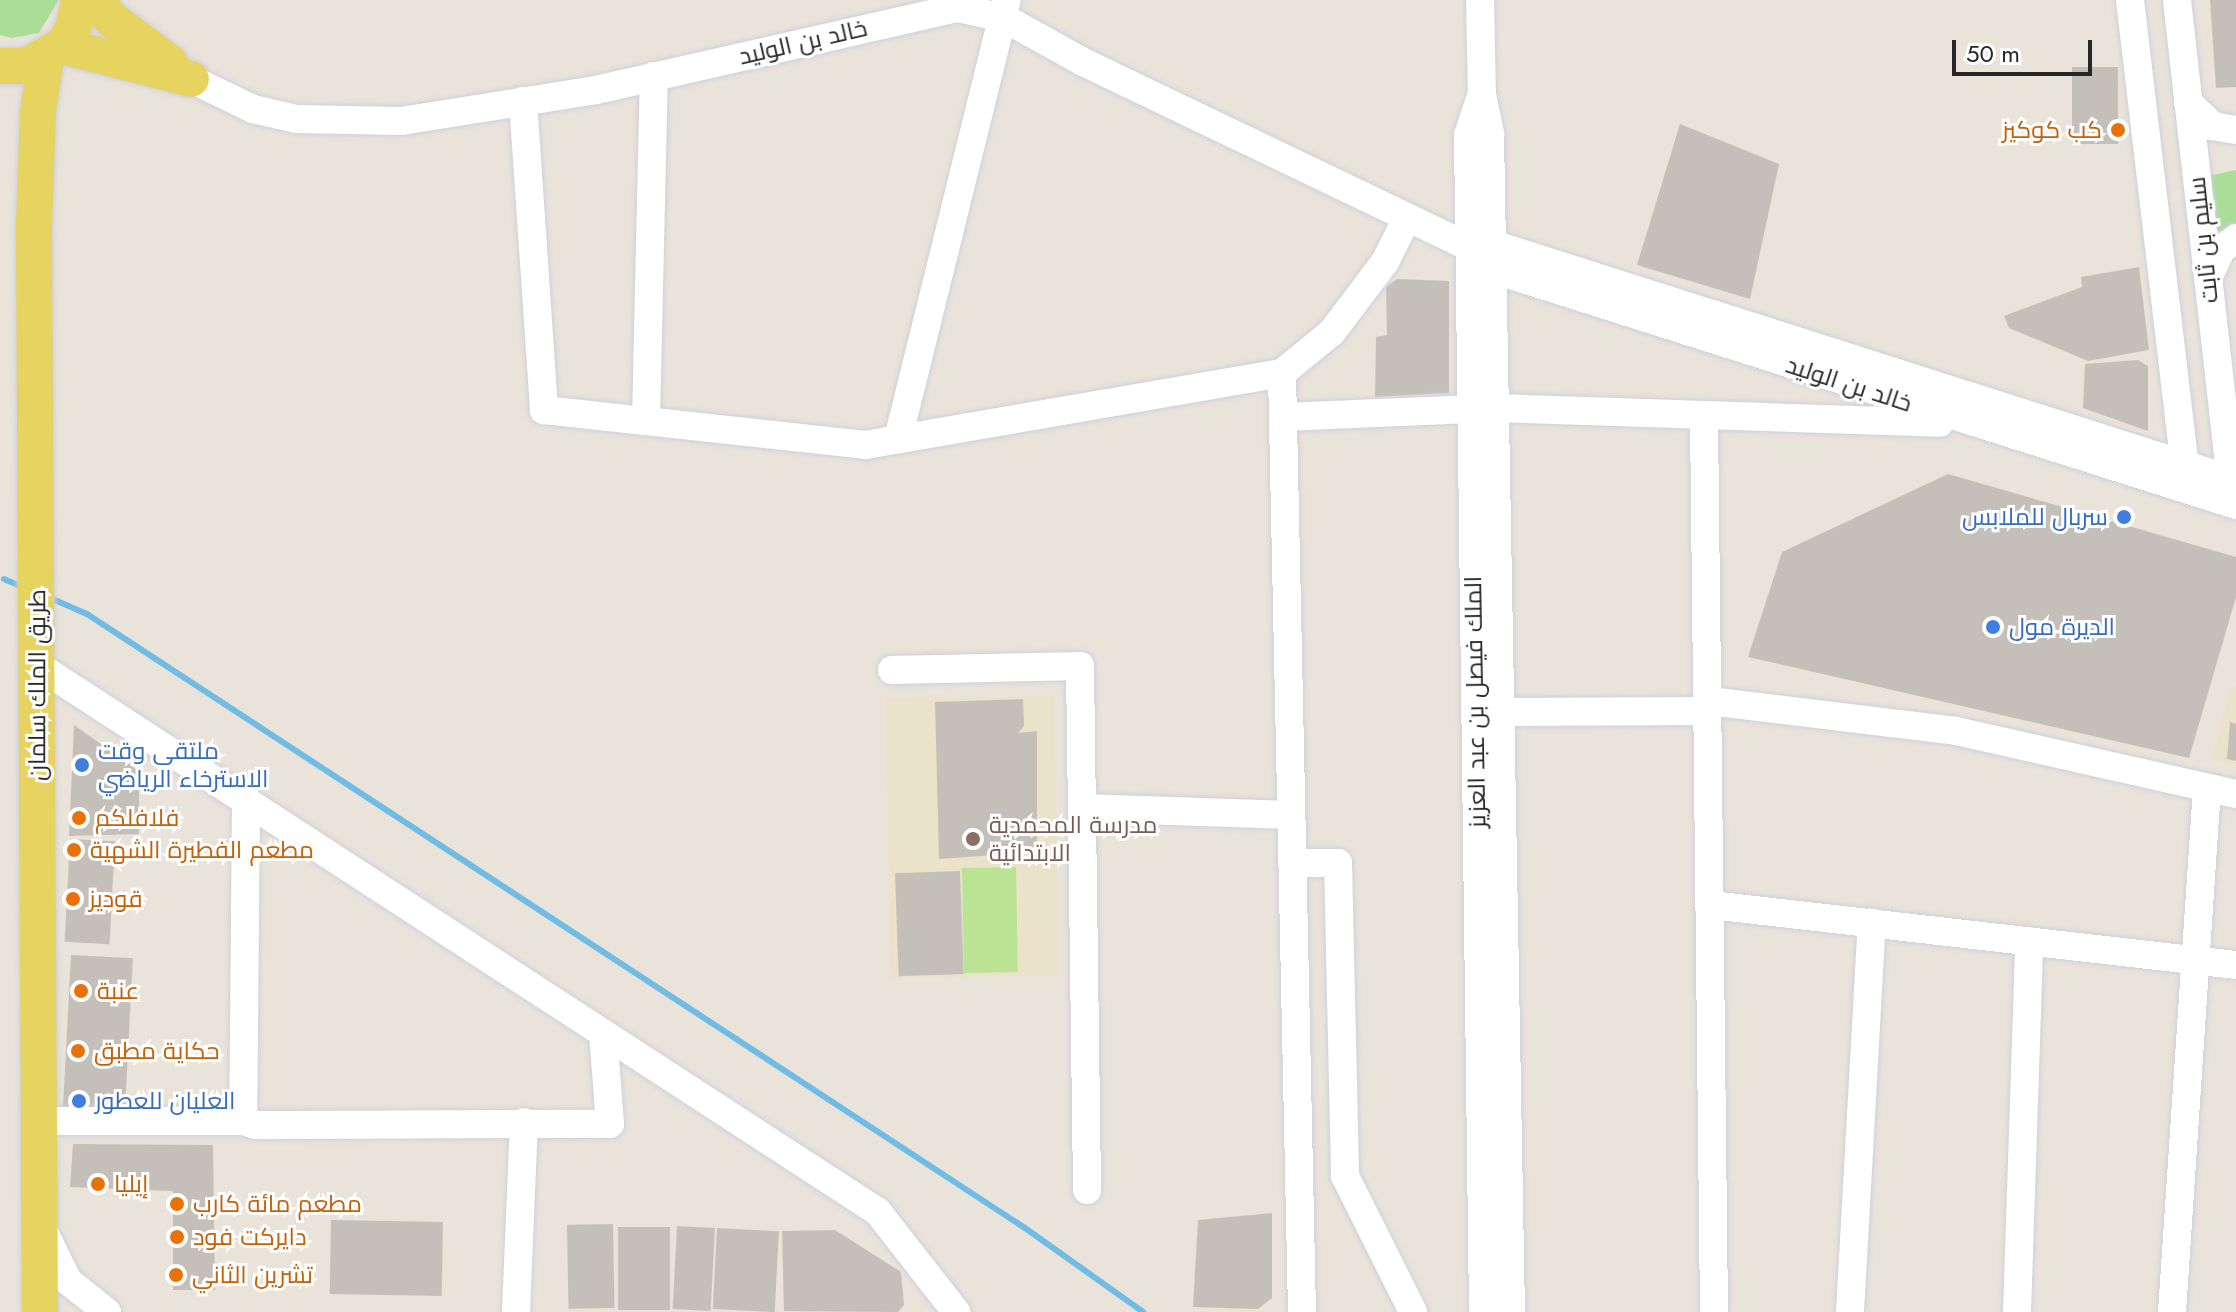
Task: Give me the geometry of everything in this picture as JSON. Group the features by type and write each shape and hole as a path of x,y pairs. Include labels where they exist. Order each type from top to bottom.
{"main road":[{"name":"طريق الملك سلمان","path":"40,1312 34,226 38,111 54,52 85,2"},
{"path":"85,2 191,79"},
{"path":"0,66 26,66 54,52 191,79"}],"street":[{"name":"الملك فيصل بن عبد العزيز","path":"1480,0 1482,95 1490,134 1483,409 1483,1312"},
{"name":"سليم بن ثابت","path":"2130,0 2185,466"},
{"name":"سليم بن ثابت","path":"2177,0 2234,489"},
{"name":"خالد بن الوليد","path":"191,79 253,109 341,122 401,121 654,76 926,13 958,8 1005,9 1083,62 1485,253 1973,424 2234,489"},
{"path":"898,439 1005,9"},
{"path":"646,421 654,76"},
{"path":"523,101 544,410 865,445 1282,373 1332,332 1385,262 1407,218"},
{"path":"2188,102 2213,126 2236,130"},
{"path":"2208,278 2221,250 2236,238"},
{"name":"خالد بن الوليد","path":"1485,253 2185,466 2234,489"},
{"path":"1282,373 1302,1312"},
{"name":"الملك فيصل بن عبد العزيز","path":"1483,409 1500,712 1511,1312"},
{"path":"1283,417 1483,409 1973,424"},
{"path":"1704,417 1714,1312"},
{"path":"37,665 878,1212 956,1312"},
{"path":"892,670 1080,666 1087,1190"},
{"path":"1500,712 1709,706 1956,731 2236,794"},
{"path":"2172,1312 2207,788"},
{"path":"243,1121 246,801"},
{"path":"1082,808 1291,815"},
{"path":"1292,863 1338,863 1345,1176 1413,1312"},
{"path":"1711,905 2236,965"},
{"path":"1850,1312 1872,923"},
{"path":"2017,1312 2029,941"},
{"path":"41,1121 243,1121 256,1125 610,1124 603,1034"},
{"path":"516,1312 524,1122"},
{"path":"40,1223 68,1281 107,1312"}],"shaded area":[{"path":"2231,685 2236,686 2236,766 2212,760"},
{"name":"مدرسة المحمدية الابتدائية","path":"1054,696 1059,975 891,978 886,699"}],"green space":[{"path":"0,0 58,1 39,33 12,38 0,35"},
{"path":"2236,170 2236,223 2210,237 2204,177"},
{"path":"1016,867 1018,972 964,973 962,868"}],"building":[{"path":"2210,0 2236,0 2236,87 2216,88"},
{"path":"2072,67 2118,67 2118,144 2072,144"},
{"path":"1680,124 1779,164 1750,299 1637,265"},
{"path":"2139,267 2149,350 2088,361 2009,328 2004,316 2082,287 2081,277"},
{"path":"1397,279 1449,281 1449,393 1375,397 1376,337 1387,335 1386,287"},
{"path":"2138,360 2148,366 2148,431 2083,408 2085,364"},
{"name":"الديرة مول","path":"1948,474 2236,557 2236,597 2189,758 1748,657 1782,552"},
{"path":"1023,699 1024,726 1018,733 1037,731 1037,852 939,859 935,702"},
{"path":"2230,722 2236,724 2236,761 2227,759"},
{"path":"74,725 139,771 139,834 69,836"},
{"path":"70,839 115,841 110,944 65,942"},
{"path":"960,871 964,974 899,976 895,873"},
{"path":"71,955 133,958 125,1116 63,1113"},
{"path":"73,1144 213,1145 215,1290 173,1290 173,1191 70,1187"},
{"path":"1272,1213 1272,1298 1258,1309 1193,1307 1198,1220"},
{"path":"331,1220 443,1222 442,1296 330,1294"},
{"path":"613,1224 614,1308 568,1309 567,1225"},
{"path":"677,1226 715,1228 711,1311 673,1309"},
{"path":"618,1227 670,1227 670,1310 618,1310"},
{"path":"717,1228 779,1231 775,1312 713,1309"},
{"path":"835,1230 901,1272 904,1305 898,1312 784,1311 782,1231"}],"waterway":[{"path":"4,579 23,587"},
{"path":"48,597 87,614 1025,1228 1143,1312"}],"place":[{"name":"كب كوكيز","path":"2118,130"},
{"name":"سربال للملابس","path":"2124,517"},
{"name":"الديرة مول","path":"1993,627"},
{"name":"ملتقي وقت الاسترخاء الرياضي","path":"82,765"},
{"name":"فلافلكم","path":"79,818"},
{"name":"مدرسة المحمدية الابتدائية","path":"973,839"},
{"name":"مطعم الفطيرة الشهية","path":"74,850"},
{"name":"قوديز","path":"73,899"},
{"name":"عنبة","path":"81,991"},
{"name":"حكاية مطبق","path":"78,1051"},
{"name":"العليان للعطور","path":"79,1101"},
{"name":"إيليا","path":"98,1184"},
{"name":"مطعم مائة كارب","path":"177,1204"},
{"name":"دايركت فود","path":"177,1237"},
{"name":"تشرين الثاني","path":"176,1275"}]}
